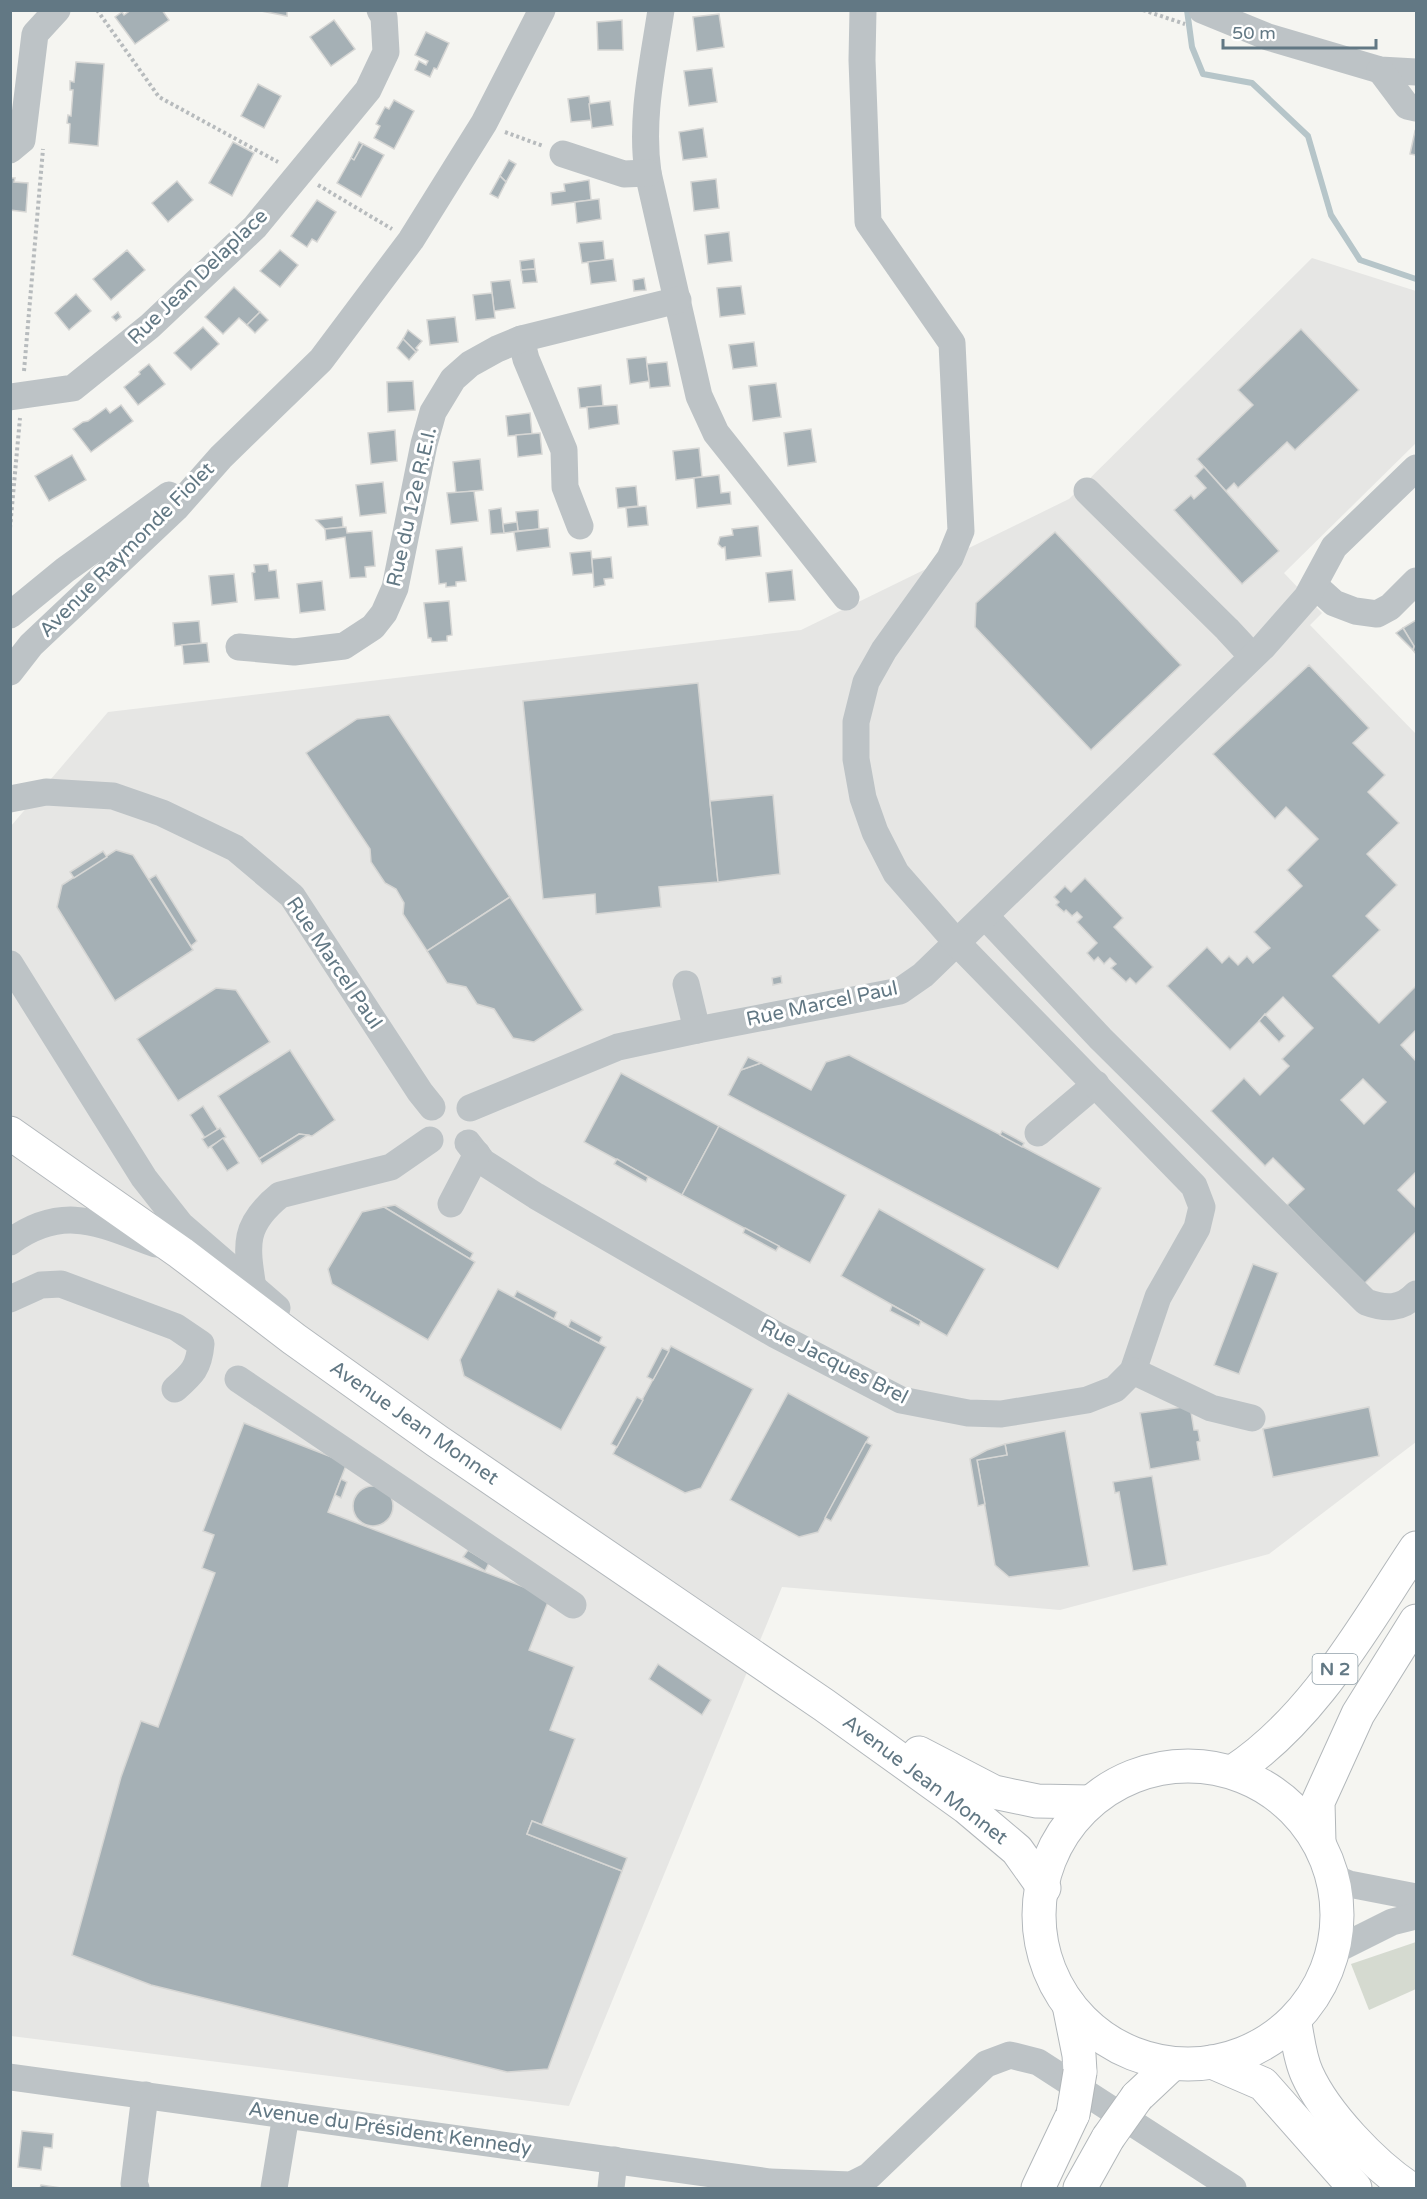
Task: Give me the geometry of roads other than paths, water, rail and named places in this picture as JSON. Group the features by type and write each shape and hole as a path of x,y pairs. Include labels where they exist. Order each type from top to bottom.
{"main road":[{"name":"Avenue Jean Monnet","path":"10,1133 181,1253 294,1339 437,1441 824,1705 966,1807 1017,1850 1044,1888"},
{"name":"N 2","path":"1234,1772 1258,1755 1321,1690 1416,1548"},
{"name":"N 2","path":"1319,1843 1318,1802 1358,1714 1416,1621"},
{"name":"Avenue Jean Monnet","path":"824,1705 994,1792 1037,1802 1090,1802"},
{"path":"1177,1764 1234,1772 1283,1798 1319,1843 1332,1877 1335,1916 1332,1953 1321,1985 1295,2024 1266,2048 1212,2062 1171,2065 1113,2046 1069,2006 1047,1969 1040,1931 1044,1888 1055,1842 1090,1802 1129,1777 1177,1764"},
{"path":"1038,2188 1073,2114 1080,2072 1079,2055 1069,2006"},
{"path":"1295,2024 1307,2073 1324,2102 1359,2145 1387,2173 1409,2188"},
{"path":"1212,2062 1263,2084 1354,2188"},
{"path":"1080,2188 1108,2138 1137,2097 1171,2065"}],"street":[{"path":"10,150 22,140 35,34 57,10"},
{"name":"Rue Jean Delaplace","path":"16,396 73,388 150,326 255,227 368,90 386,52 384,17 380,10"},
{"name":"Avenue Raymonde Fiolet","path":"10,672 31,645 176,508 221,457 321,360 411,240 484,123 542,10"},
{"path":"661,10 645,112 644,148 699,396 716,433 846,597"},
{"name":"Rue Jacques Brel","path":"472,1149 483,1162 536,1196 776,1335 901,1400 968,1413 1001,1414 1087,1400 1115,1389 1133,1371 1158,1297 1197,1228 1202,1207 1194,1186 958,944 896,873 875,832 863,798 856,759 856,722 866,682 885,650 950,558 961,531 952,343 868,222 862,60 863,10"},
{"path":"1210,13 1268,37 1380,70 1416,72"},
{"path":"1380,70 1407,106 1416,108"},
{"path":"563,154 624,174 648,173"},
{"name":"Rue du 12e R.E.I.","path":"239,647 294,652 344,645 373,627 384,614 396,588 424,444 433,412 453,379 470,364 521,339 678,300"},
{"path":"521,339 526,359 564,450 565,487 580,526"},
{"name":"Avenue Raymonde Fiolet","path":"10,615 65,570 221,457"},
{"name":"Rue Marcel Paul","path":"470,1108 618,1047 900,991 923,975 958,944 1252,656 1307,597 1334,547 1416,468"},
{"path":"1087,491 1252,656"},
{"path":"1314,585 1334,603 1355,611 1377,614 1390,608 1416,581"},
{"name":"Rue Marcel Paul","path":"10,800 46,792 112,796 162,813 235,848 292,896 432,1107"},
{"path":"986,917 1101,1039 1366,1302 1381,1307 1397,1307 1408,1302 1416,1294"},
{"path":"10,964 144,1178 181,1225 437,1441"},
{"path":"686,984 697,1030"},
{"path":"1038,1133 1096,1084"},
{"path":"452,1204 472,1149 476,1122 470,1108 462,1101 451,1099 441,1101 432,1107 425,1123 430,1140 444,1149 472,1149"},
{"path":"253,1287 247,1251 254,1222 265,1207 280,1195 391,1167 430,1140"},
{"path":"10,1242 26,1231 54,1220 91,1221 181,1253"},
{"path":"10,1299 41,1286 61,1284 176,1327 201,1344 200,1362 191,1375 175,1389"},
{"path":"1133,1371 1211,1408 1252,1418"},
{"path":"238,1379 573,1605"},
{"path":"1332,1877 1349,1884 1416,1897"},
{"path":"1332,1953 1392,1922 1416,1916"},
{"name":"Avenue du Président Kennedy","path":"10,2077 614,2160 778,2185 851,2185 869,2176 986,2064 1010,2055 1038,2062 1233,2188"},
{"path":"858,2188 872,2182 914,2145 980,2078 1008,2064 1040,2070 1223,2188"},
{"path":"136,2188 134,2184 145,2095"},
{"path":"274,2188 286,2115"},
{"path":"611,2188 614,2160"}],"waterway":[{"path":"1187,10 1192,47 1203,74 1252,83 1308,136 1331,215 1360,260 1416,279"}]}
